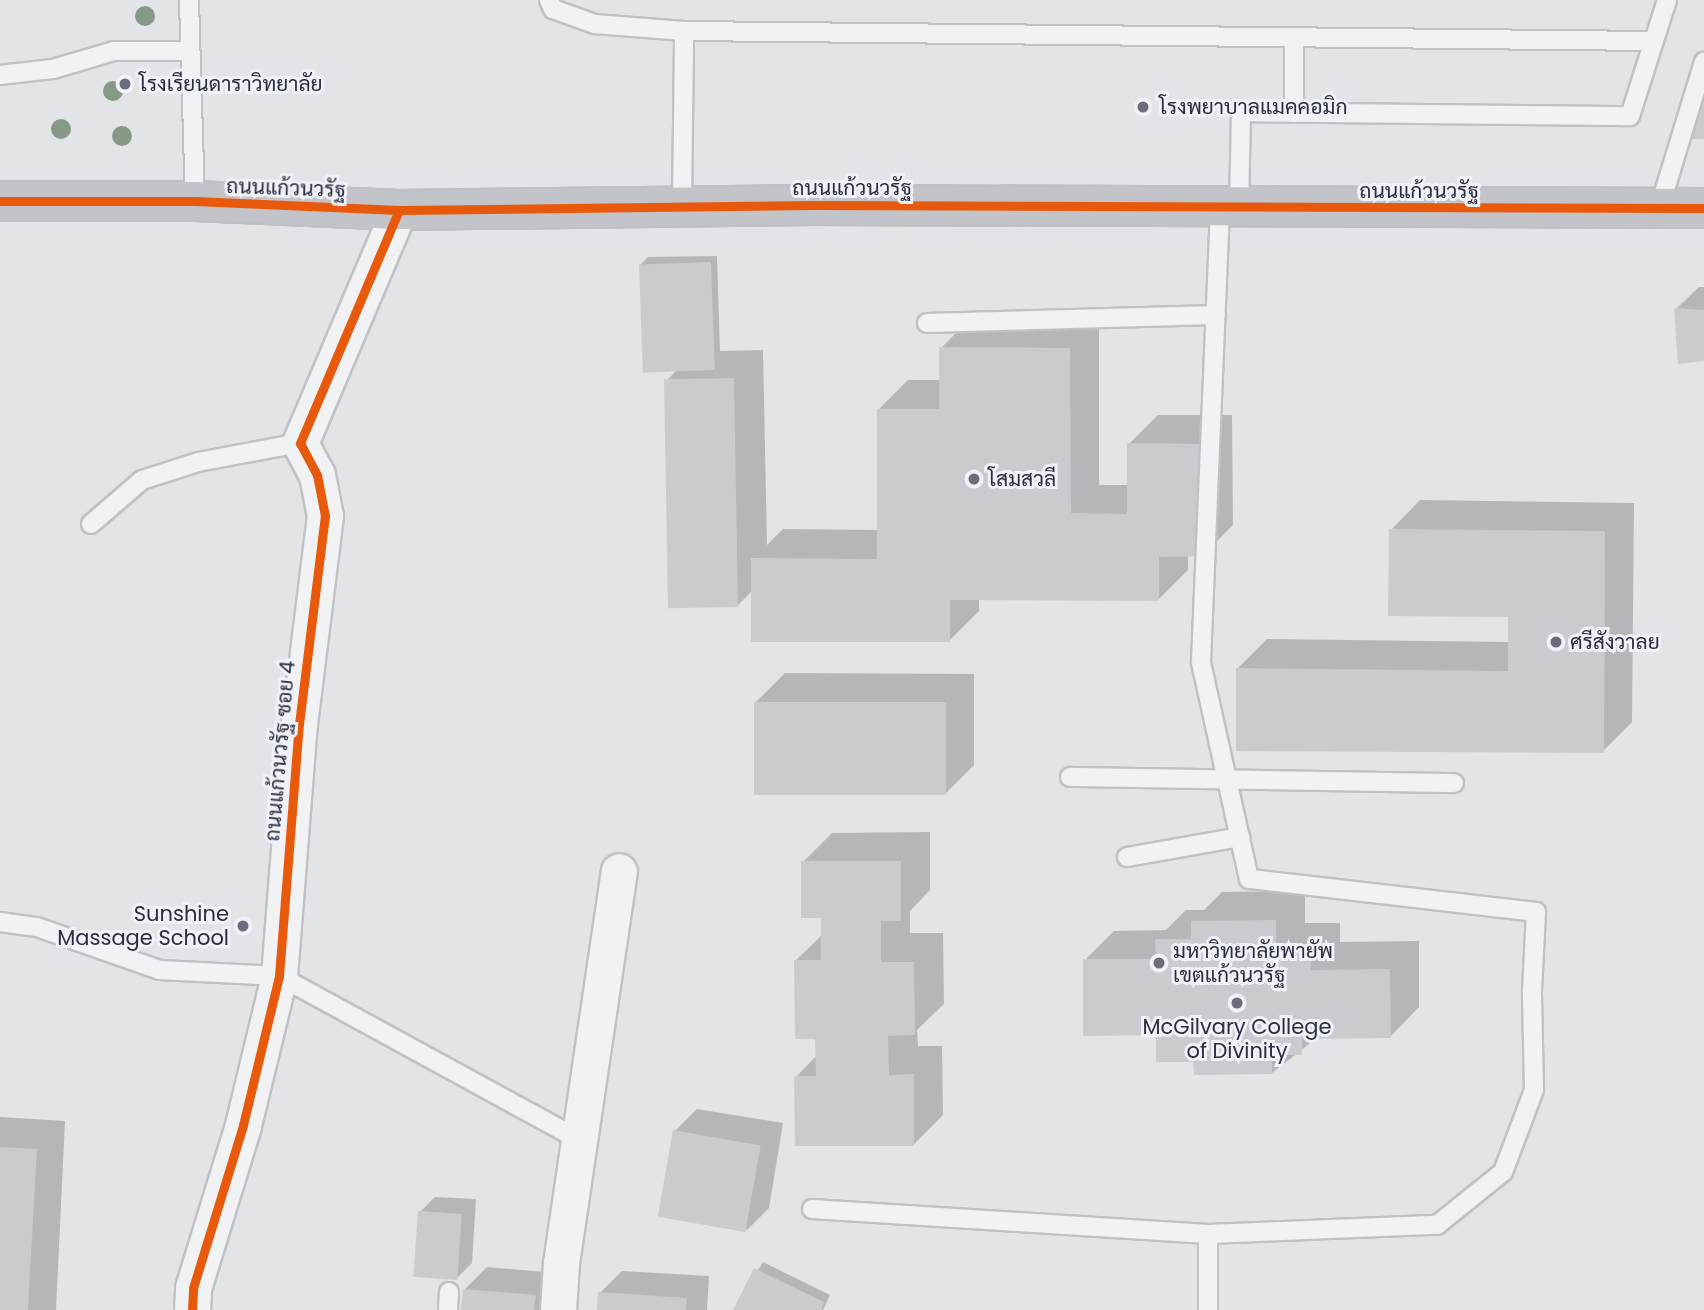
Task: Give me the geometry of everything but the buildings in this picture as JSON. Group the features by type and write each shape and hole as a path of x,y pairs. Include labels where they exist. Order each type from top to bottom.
{"street":[{"name":"ถนนแก้วนวรัฐ","path":"0,201 195,201 399,210 682,205 1704,208"},
{"path":"300,443 399,210"},
{"name":"ถนนแก้วนวรัฐ ซอย 4","path":"192,1310 193,1288 243,1125 279,976 300,711 325,516 317,475 300,443"},
{"path":"558,1310 619,872"}],"lane":[{"path":"189,0 195,201"},
{"path":"549,0 553,9 595,24 684,31 1654,41"},
{"path":"813,1209 1208,1234 1437,1225 1503,1172 1534,1090 1532,991 1536,912 1249,879 1201,662 1216,315 1241,112 1630,116 1667,0"},
{"path":"682,205 684,31"},
{"path":"1294,39 1294,113"},
{"path":"0,75 53,69 114,51 190,51"},
{"path":"1659,209 1704,62"},
{"path":"927,323 1216,315"},
{"path":"91,524 142,480 198,462 300,443"},
{"path":"1070,777 1454,783"},
{"path":"1127,857 1240,837"},
{"path":"0,922 37,927 160,970 279,976 580,1140"},
{"path":"1208,1234 1208,1310"},
{"path":"448,1310 449,1292"}],"cycle path":[{"path":"0,201 195,201 399,210 813,205 1704,208"},
{"path":"192,1310 193,1288 243,1125 279,976 299,724 325,516 317,475 300,443 399,210"}],"place":[{"name":"โรงเรียนดาราวิทยาลัย","path":"125,84"},
{"name":"โรงพยาบาลแมคคอมิก","path":"1143,107"},
{"name":"โสมสวลี","path":"974,479"},
{"name":"ศรีสังวาลย","path":"1556,642"},
{"name":"Sunshine Massage School","path":"243,926"},
{"name":"มหาวิทยาลัยพายัพ เขตแก้วนวรัฐ","path":"1159,963"},
{"name":"McGilvary College of Divinity","path":"1237,1003"}]}
